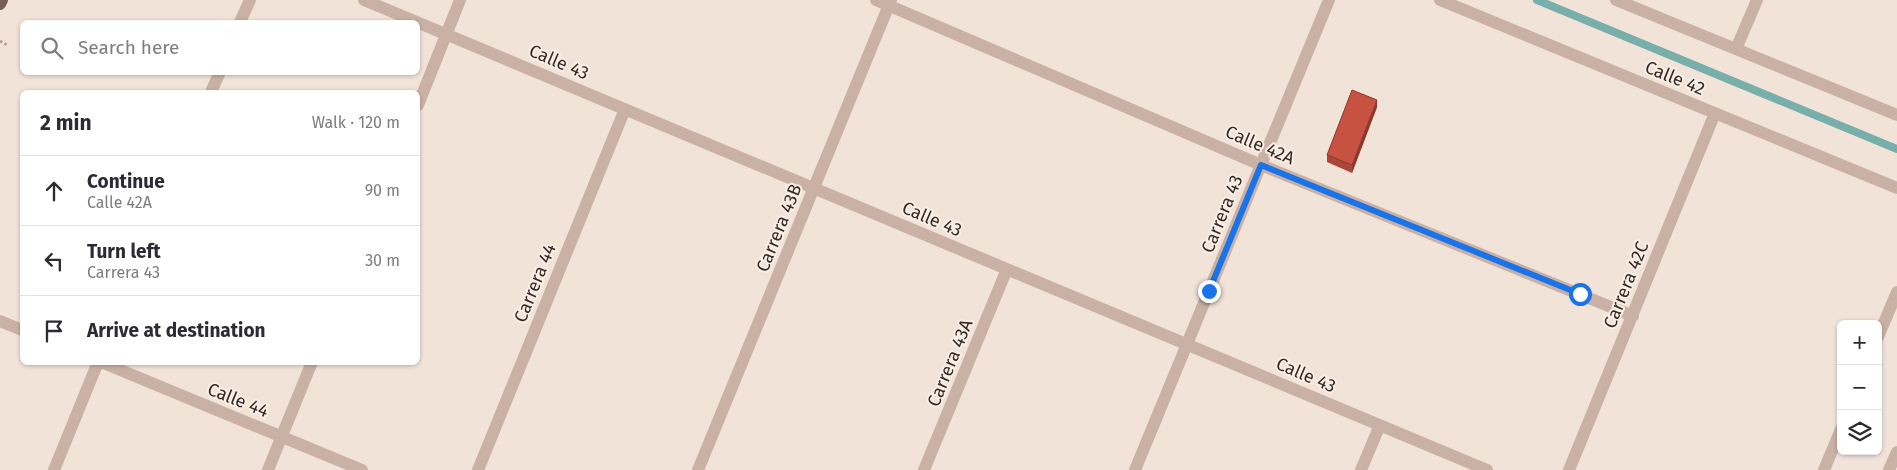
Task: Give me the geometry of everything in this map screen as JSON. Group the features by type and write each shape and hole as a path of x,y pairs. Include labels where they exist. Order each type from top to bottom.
{"main road":[{"path":"0,4 2,0"}],"street":[{"path":"241,20 250,0"},
{"name":"Calle 43","path":"364,0 412,20"},
{"path":"420,100 460,0"},
{"name":"Calle 42A","path":"876,0 890,3 1261,165 1633,316"},
{"name":"Carrera 43","path":"1135,470 1329,0"},
{"name":"Calle 42","path":"1440,0 1897,188"},
{"path":"1616,0 1897,115"},
{"path":"1736,49 1757,0"},
{"name":"Carrera 43B","path":"698,470 890,3"},
{"name":"Calle 43","path":"420,23 1487,470"},
{"path":"212,90 219,75"},
{"name":"Carrera 44","path":"478,470 625,109"},
{"name":"Carrera 42C","path":"1569,470 1715,113"},
{"name":"Carrera 43A","path":"924,470 1007,269"},
{"path":"1882,328 1897,292"},
{"path":"0,321 20,329"},
{"path":"54,470 99,365"},
{"name":"Calle 44","path":"107,365 362,470"},
{"path":"268,470 311,365"},
{"path":"1361,470 1380,425"},
{"path":"1824,470 1837,439"},
{"path":"1889,470 1897,452"}],"path":[{"path":"0,42 7,45"}],"building":[{"path":"1352,90 1377,100 1352,165 1327,155"}],"waterway":[{"path":"1537,0 1897,149"}],"route":[{"path":"1209,291 1261,165 1580,294"}]}
